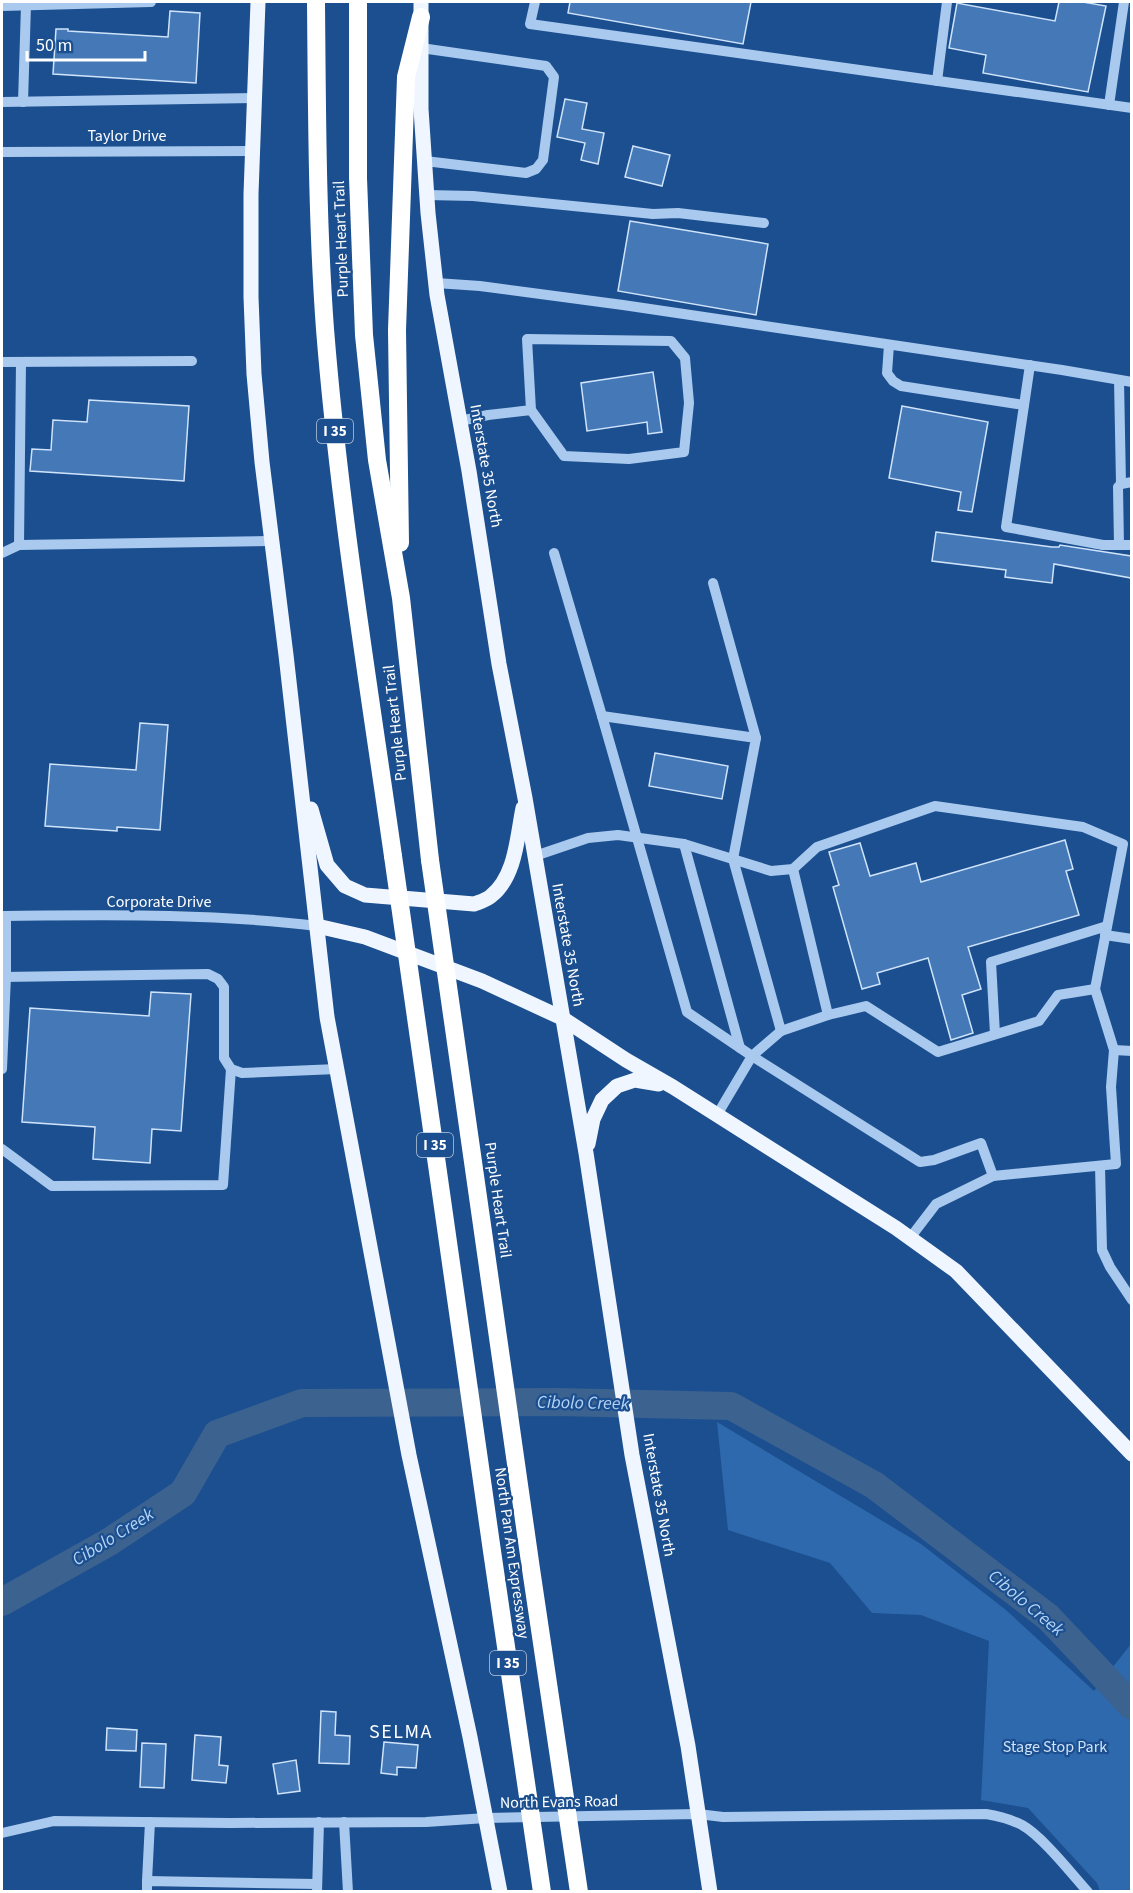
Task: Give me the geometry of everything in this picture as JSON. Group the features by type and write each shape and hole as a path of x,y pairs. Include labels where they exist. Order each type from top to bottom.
{"highway":[{"name":"Purple Heart Trail","path":"316,2 318,174 325,329 336,433 353,576 476,1433"},
{"name":"Purple Heart Trail","path":"358,2 358,178 364,335 376,460 401,598 430,860 512,1437"},
{"path":"401,598 397,365 400,223 406,77 421,9"},
{"name":"North Pan Am Expressway","path":"476,1433 542,1892"},
{"name":"North Pan Am Expressway","path":"512,1437 579,1892"}],"main road":[{"path":"258,2 251,297 254,374 262,462 327,1017 409,1455 500,1892"},
{"name":"Interstate 35 North","path":"421,9 421,109 436,283 499,664 525,798 586,1153 632,1455 688,1746 710,1892"},
{"path":"299,765 327,865 345,886 365,895 474,904 490,897 506,879 513,859 525,798"},
{"path":"317,926 365,937 471,977 562,1018 910,1238 956,1271 1131,1454"},
{"path":"586,1153 593,1119 602,1100 617,1086 635,1080 673,1087"}],"street":[{"path":"2,6 151,2"},
{"path":"535,2 530,24 1131,108"},
{"path":"937,81 947,2"},
{"path":"1109,105 1124,2"},
{"path":"23,102 26,5"},
{"path":"421,48 546,66 554,77 543,160 536,169 526,174 424,161"},
{"path":"2,102 255,98"},
{"name":"Taylor Drive","path":"2,152 253,151"},
{"path":"427,195 473,196 653,214 678,213 764,223"},
{"path":"436,283 480,286 602,302 1131,382"},
{"path":"527,339 671,341 685,358 689,404 684,452 629,459 564,456 531,410 527,339"},
{"path":"889,345 886,373 902,386 1024,405"},
{"path":"2,362 192,361"},
{"path":"19,545 21,362"},
{"path":"1030,365 1006,527 1103,545 1131,545"},
{"path":"1119,380 1126,483 1118,488 1119,545"},
{"path":"460,421 531,410"},
{"path":"2,554 19,545 272,541"},
{"path":"554,553 687,1012 752,1056 920,1162 934,1160 981,1143 993,1176"},
{"path":"713,583 756,738 734,859 781,1031"},
{"path":"602,716 756,738"},
{"path":"535,856 588,838 618,836 684,844 771,871 793,869 817,847 935,806 1083,827 1127,843 1106,930 1095,989 1114,1050 1111,1086 1116,1164 993,1176 936,1203 910,1238"},
{"path":"684,844 740,1048"},
{"path":"793,869 828,1015"},
{"path":"2,1069 4,916"},
{"name":"Corporate Drive","path":"4,916 203,916 265,919 317,926"},
{"path":"996,1034 991,962 1106,930 1131,939"},
{"path":"2,1149 52,1186 223,1185 231,1069 224,1058 224,987 208,974 4,976"},
{"path":"717,1115 752,1056 781,1031 828,1015 866,1006 938,1052 1039,1021 1058,995 1095,989"},
{"path":"1114,1050 1131,1051"},
{"path":"231,1069 242,1073 337,1069"},
{"path":"1100,1166 1102,1250 1131,1300"},
{"name":"North Evans Road","path":"2,1833 54,1821 426,1822 486,1818 698,1814 735,1816 986,1814 1004,1817 1024,1826 1088,1892"},
{"path":"150,1822 147,1886 317,1888 319,1822"},
{"path":"344,1822 348,1892"}],"green space":[{"name":"Stage Stop Park","path":"717,1422 921,1544 1006,1610 1094,1691 1131,1644 1131,1891 1100,1891 1097,1883 1028,1808 981,1800 989,1641 921,1615 872,1613 830,1563 728,1530"}],"building":[{"path":"570,2 751,2 743,44 568,13"},
{"path":"1059,2 1083,2 1106,6 1088,92 983,73 986,55 949,48 957,3 1055,21"},
{"path":"170,11 200,13 196,83 53,74 56,29 168,37"},
{"path":"565,99 587,103 582,129 604,133 598,164 581,160 585,143 557,137"},
{"path":"633,146 670,155 662,186 625,177"},
{"path":"630,221 768,244 756,315 618,291"},
{"path":"653,372 662,432 648,434 647,422 587,431 581,383"},
{"path":"89,400 189,406 184,481 30,471 32,449 51,450 53,420 87,422"},
{"path":"902,406 988,422 972,512 958,510 961,492 889,478"},
{"path":"936,532 1052,547 1060,545 1131,556 1131,578 1054,564 1052,583 1005,577 1006,570 932,561"},
{"path":"140,723 168,725 160,830 117,827 117,831 45,826 50,764 136,770"},
{"path":"655,753 728,766 722,799 649,786"},
{"path":"1065,840 1073,869 1066,871 1079,915 968,947 981,989 962,995 973,1033 951,1040 928,958 877,973 880,984 862,989 833,887 839,885 829,852 860,843 870,876 916,863 921,882"},
{"path":"151,992 191,994 181,1131 152,1129 150,1163 93,1159 95,1127 22,1122 30,1008 149,1016"},
{"path":"321,1711 336,1712 335,1735 350,1736 349,1764 319,1763"},
{"path":"107,1728 137,1730 136,1751 106,1750"},
{"path":"195,1735 221,1737 219,1765 228,1766 226,1783 192,1780"},
{"path":"384,1742 418,1745 416,1768 397,1767 397,1775 381,1773"},
{"path":"142,1743 166,1744 164,1788 140,1787"},
{"path":"296,1760 300,1791 278,1794 273,1764"}],"waterway":[{"name":"Cibolo Creek","path":"2,1602 109,1542 183,1493 217,1434 302,1403 558,1402 731,1406 874,1485 1048,1617 1132,1706"}],"district":[{"name":"SELMA","path":"401,1732"}]}
